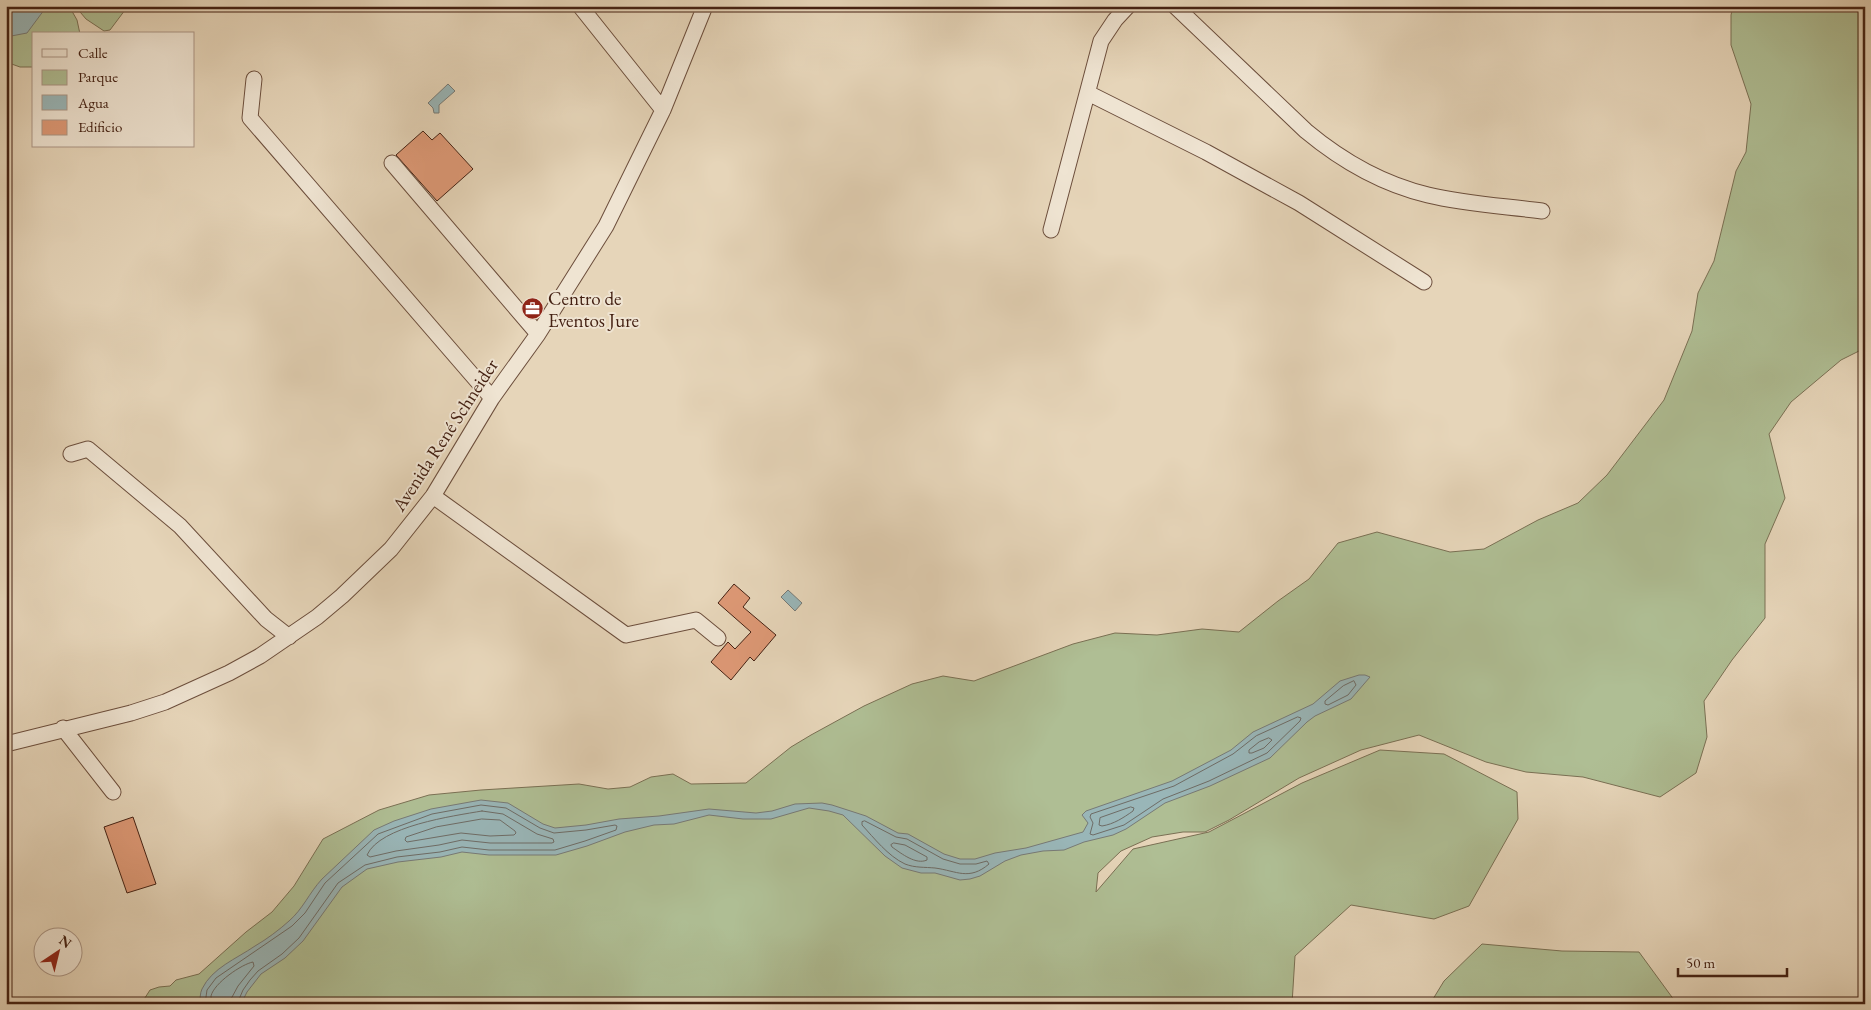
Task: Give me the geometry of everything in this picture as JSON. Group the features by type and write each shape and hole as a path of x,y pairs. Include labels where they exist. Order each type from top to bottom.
{"street":[{"path":"580,6 663,110"},
{"name":"Avenida René Schneider","path":"6,744 63,728 97,722 165,702 229,673 289,637 342,596 367,573 412,523 433,496 492,398 538,334 606,226 663,110 705,6"},
{"path":"1052,230 1101,41 1115,20 1128,6"},
{"path":"1175,6 1323,145 1361,169 1404,188 1429,195 1542,211"},
{"path":"254,79 250,118 492,398"},
{"path":"1088,92 1291,198 1424,282"},
{"path":"392,163 538,334"},
{"path":"71,454 88,449 180,526 266,619 289,637"},
{"path":"433,496 626,635 696,620 718,638"},
{"path":"63,728 113,792"}],"green space":[{"path":"6,6 69,6 77,20 80,32 32,32 32,67 20,67 6,62"},
{"path":"75,6 128,6 110,30 104,31 86,19"},
{"path":"1733,6 1865,6 1865,348 1841,360 1791,402 1769,434 1785,498 1765,544 1765,618 1732,660 1704,701 1707,737 1696,773 1660,797 1583,777 1526,772 1486,762 1419,735 1361,750 1299,778 1229,820 1205,832 1183,832 1152,837 1121,851 1098,873 1096,892 1133,849 1209,832 1302,783 1380,750 1444,754 1517,792 1518,819 1469,906 1434,919 1351,905 1295,956 1292,1004 141,1004 150,990 170,986 176,980 199,974 246,932 272,912 294,886 323,839 379,810 429,795 579,784 608,789 630,787 651,777 673,774 691,784 746,783 791,747 811,735 864,706 912,684 943,676 974,681 1073,644 1115,633 1157,635 1202,629 1239,632 1309,579 1338,543 1377,532 1450,552 1484,549 1538,520 1578,503 1607,475 1664,400 1692,331 1698,293 1714,261 1736,171 1746,152 1751,104 1731,45 1731,15"},
{"path":"1482,944 1562,951 1639,952 1677,1004 1430,1004 1444,981"}],"water":[{"path":"6,6 47,6 27,33 6,37"},
{"path":"448,84 455,91 439,105 439,113 434,113 433,108 428,103"},
{"path":"788,590 802,603 795,611 781,597"},
{"path":"1359,675 1370,677 1351,699 1315,716 1270,758 1210,786 1165,803 1126,829 1113,835 1084,842 1064,850 1021,855 1005,861 980,876 970,879 960,880 935,873 921,873 902,868 885,856 843,815 809,808 771,819 743,819 709,815 674,824 654,825 625,832 556,855 489,855 462,852 441,857 398,862 367,869 342,887 303,941 285,958 261,974 247,992 241,1004 200,1004 201,991 212,975 225,964 277,931 289,921 322,879 374,830 394,821 431,809 481,800 508,803 543,824 555,828 709,809 756,813 772,811 795,804 822,803 866,816 898,833 908,834 944,854 960,859 975,859 995,853 1026,848 1083,832 1088,823 1082,815 1086,811 1172,781 1231,750 1253,732 1313,704 1340,681"}],"building":[{"path":"423,131 432,140 440,133 473,169 437,201 396,155"},
{"path":"734,584 750,598 743,607 776,635 754,661 750,657 731,680 711,662 728,642 735,649 751,632 718,603"},
{"path":"133,817 156,884 127,893 104,827"}],"place":[{"name":"Centro de Eventos Jure","path":"532,309"}]}
